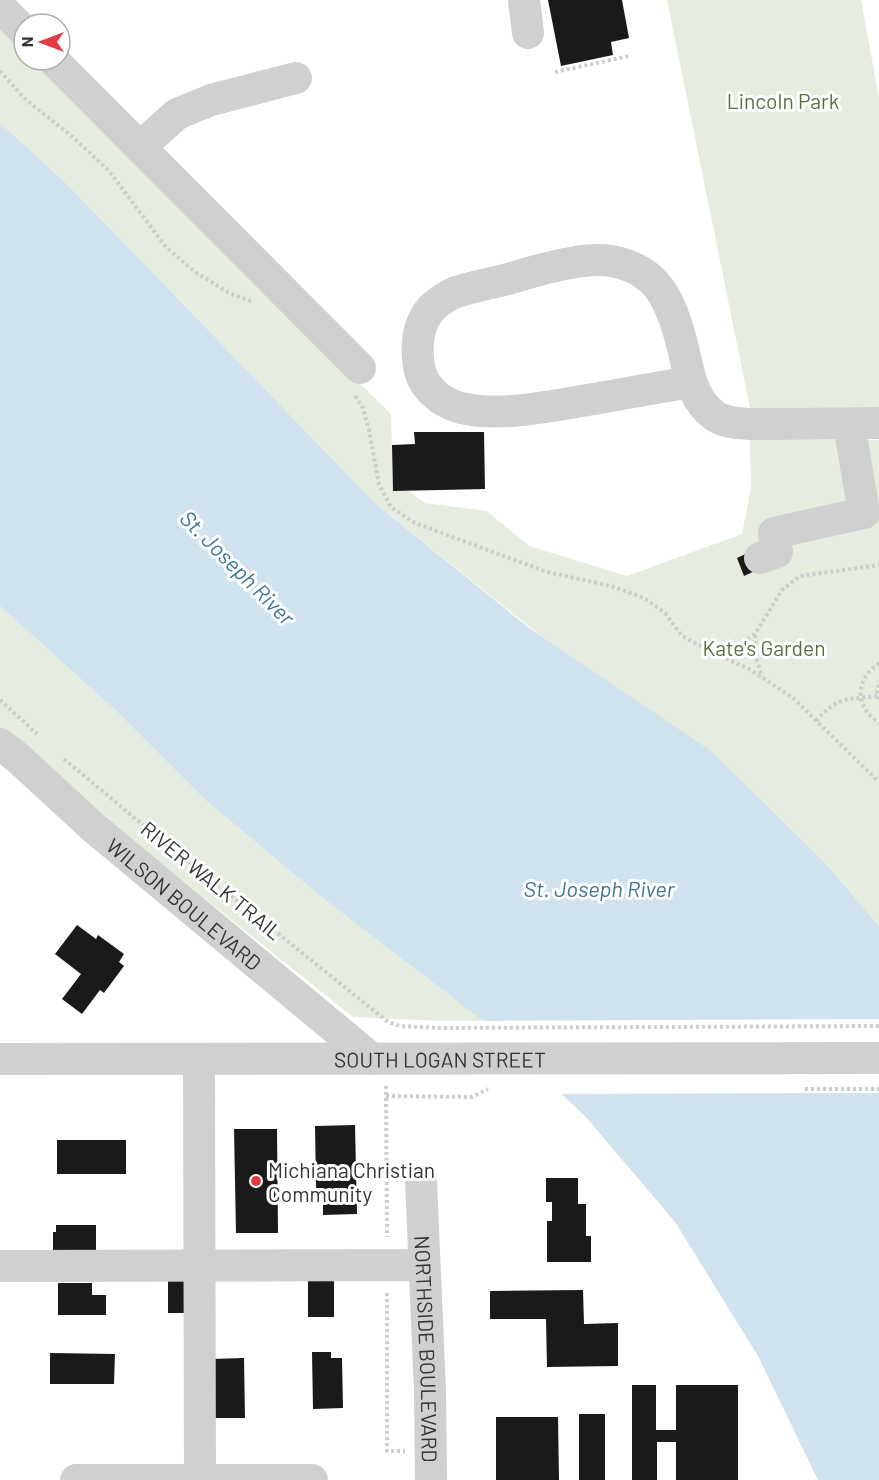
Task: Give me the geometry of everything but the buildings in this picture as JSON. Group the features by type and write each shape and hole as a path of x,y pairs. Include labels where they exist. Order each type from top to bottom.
{"street":[{"path":"524,0 528,33"},
{"path":"0,7 12,19"},
{"path":"66,72 140,147 356,379"},
{"path":"140,147 177,114 211,100 296,78"},
{"path":"690,382 533,409 474,411 453,406 437,397 421,377 417,352 419,328 430,309 453,293 568,263 609,261 636,269 651,277 668,299 682,344 690,382 707,409 716,417 730,423 864,423 864,513 774,533 777,552 760,558"},
{"name":"WILSON BOULEVARD","path":"0,744 94,828 372,1059"},
{"name":"SOUTH LOGAN STREET","path":"0,1059 879,1058"},
{"path":"199,1059 200,1479"},
{"name":"NORTHSIDE BOULEVARD","path":"421,1181 430,1391 431,1480"},
{"path":"0,1266 424,1265"},
{"path":"76,1480 312,1480"}],"path":[{"path":"555,72 629,56"},
{"path":"0,70 25,99 74,138 110,171 166,247 204,278 231,294 256,303"},
{"path":"356,379 379,484 391,507 414,523 518,562 547,572 611,586 644,597 665,613 682,636 748,669 792,697 879,782"},
{"path":"715,654 732,648 755,634 782,590 800,576 879,565"},
{"path":"755,634 755,646 762,678"},
{"path":"879,663 870,669 861,687 864,708 870,717 879,723"},
{"path":"816,721 833,704 861,698 878,699 879,685"},
{"path":"0,700 41,738"},
{"name":"RIVER WALK TRAIL","path":"57,753 388,1022 399,1026 440,1028 879,1026"},
{"path":"386,1031 388,1022"},
{"path":"386,1096 472,1097 486,1089"}],"green space":[{"name":"Lincoln Park","path":"667,0 861,0 879,98 879,407 750,408"},
{"name":"Kate's Garden","path":"0,26 12,38 12,72 45,72 391,414 393,491 409,491 425,503 487,511 529,546 627,576 742,534 751,488 750,439 879,440 879,926 826,864 376,504 66,183 0,123"},
{"path":"0,606 112,707 204,799 324,899 483,1021 353,1017 109,822 0,729"}],"water":[{"name":"St. Joseph River","path":"0,123 66,183 376,504 529,628 711,751 826,864 879,926 879,1480 818,1480 758,1356 675,1222 585,1116 483,1021 324,899 204,799 112,707 0,606"}],"pier":[{"path":"879,1019 879,1093 558,1094 478,1021"}],"place":[{"name":"Michiana Christian Community","path":"256,1181"}]}
